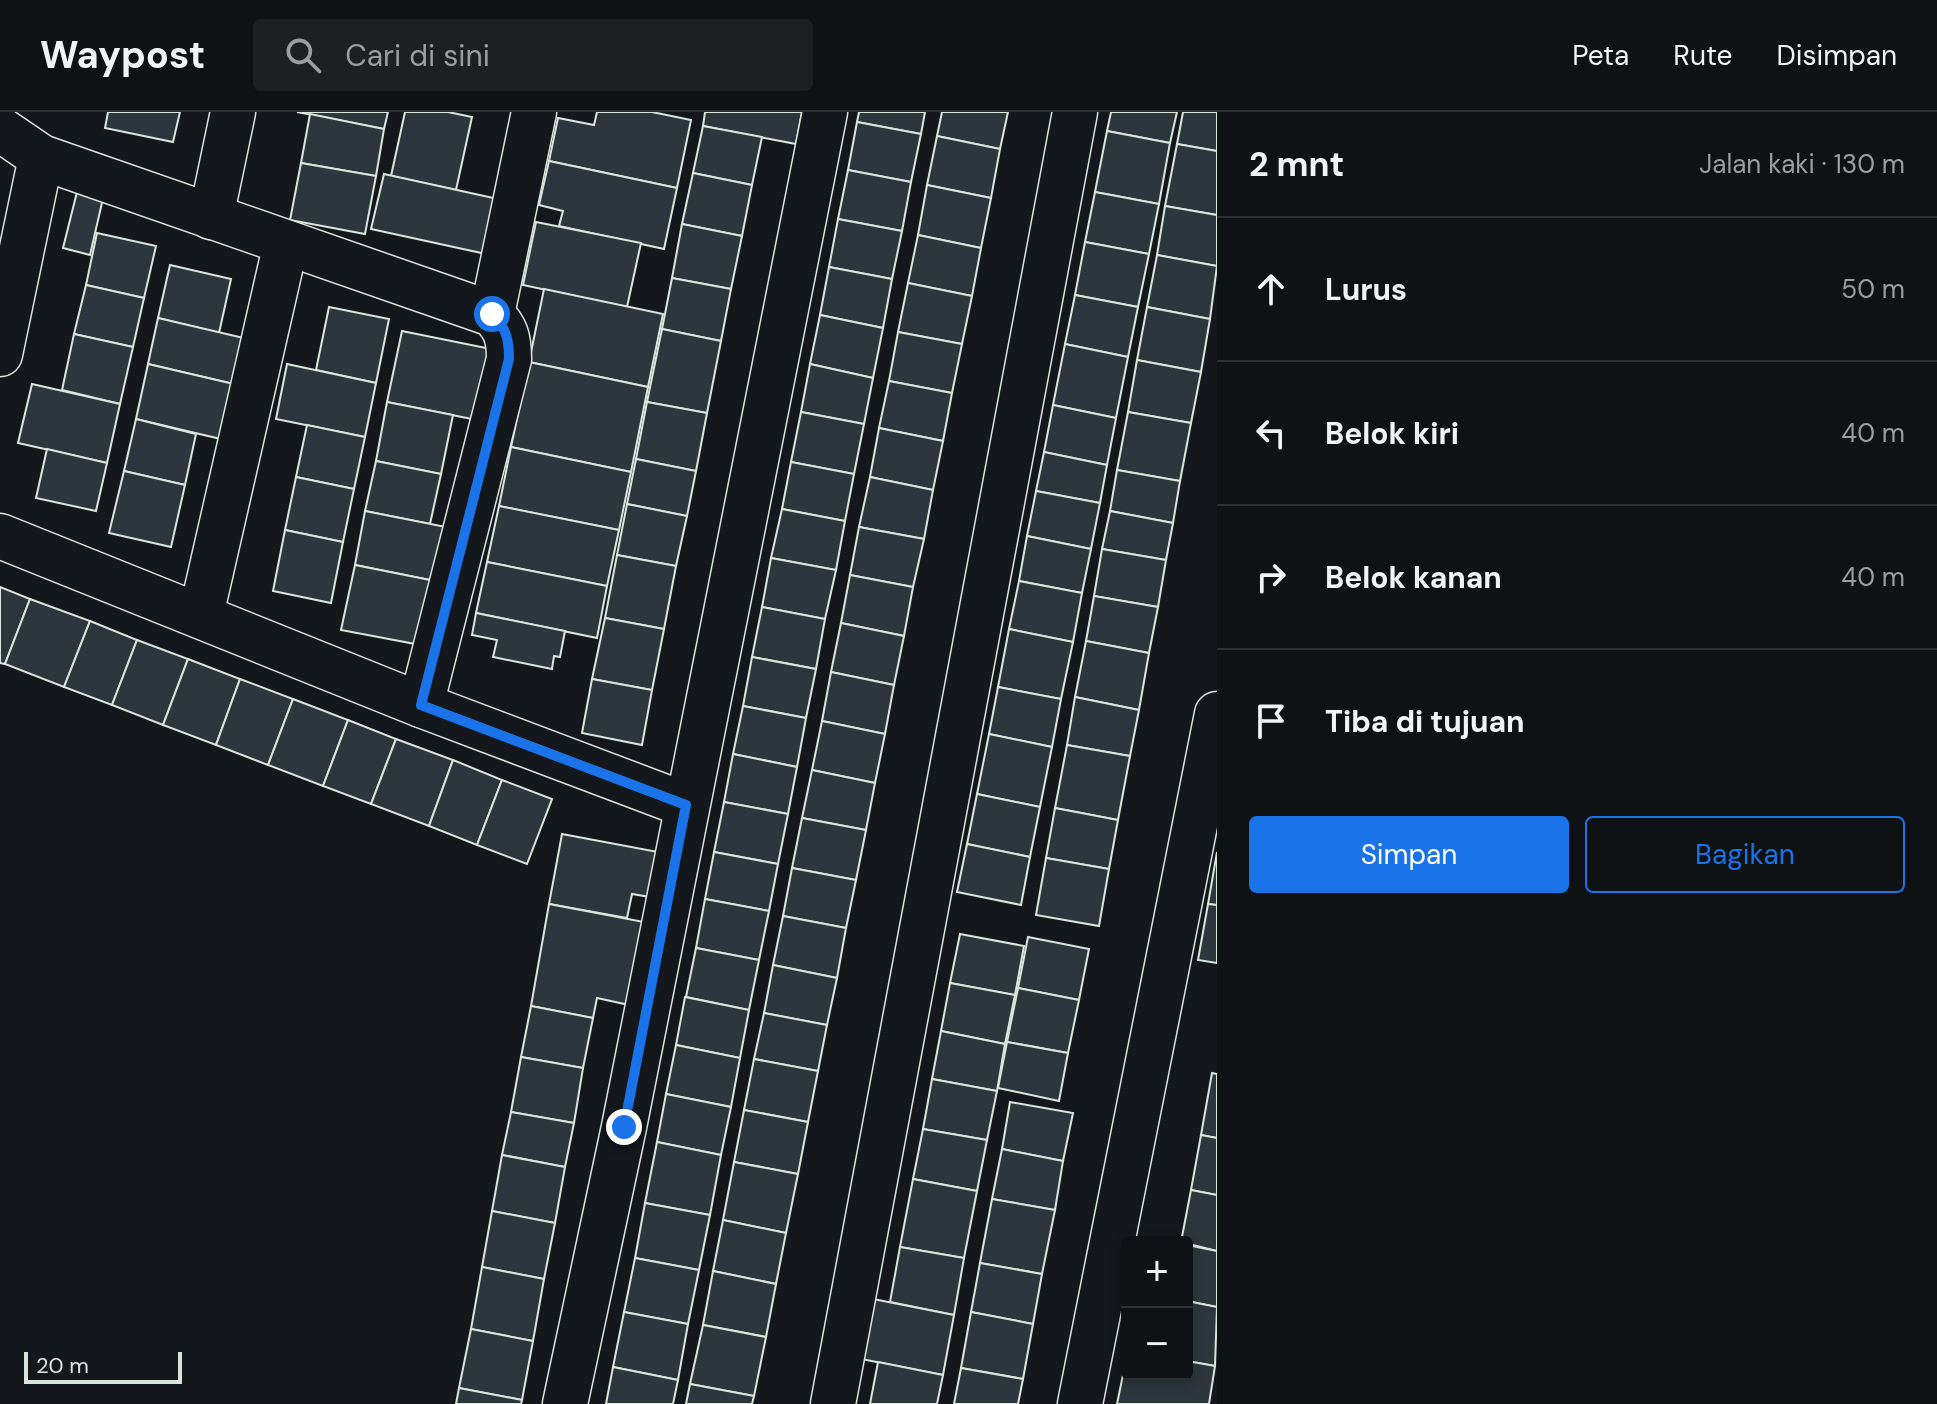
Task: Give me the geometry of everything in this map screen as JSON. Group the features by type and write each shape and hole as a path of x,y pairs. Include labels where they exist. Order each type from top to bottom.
{"street":[{"path":"211,217 233,112"},
{"path":"492,314 534,112"},
{"path":"565,1404 624,1127 825,112"},
{"path":"833,1404 1075,112"},
{"path":"0,129 41,157 492,314 505,327 509,359 421,705"},
{"path":"0,354 41,157"},
{"path":"201,615 286,243"},
{"path":"0,536 421,705 686,805"},
{"path":"1080,1404 1217,714"}],"building":[{"path":"108,112 180,112 173,142 105,128"},
{"path":"297,112 388,112 384,129"},
{"path":"405,112 448,112 472,117 456,190 391,176"},
{"path":"597,112 652,112 691,120 677,188 549,161 558,118 594,125"},
{"path":"705,112 802,112 796,144 703,126"},
{"path":"859,112 925,112 921,134 857,122"},
{"path":"942,112 1008,112 1000,149 937,136"},
{"path":"1111,112 1177,112 1170,143 1107,131"},
{"path":"1183,112 1217,112 1217,151 1177,144"},
{"path":"310,114 384,129 376,176 301,163"},
{"path":"857,122 921,134 911,182 848,170"},
{"path":"703,126 762,137 752,185 693,173"},
{"path":"1107,131 1170,143 1159,204 1095,192"},
{"path":"937,136 1000,149 991,198 927,185"},
{"path":"1177,144 1217,151 1217,215 1165,206"},
{"path":"549,161 677,188 664,249 559,226 563,211 539,205"},
{"path":"301,163 376,176 365,234 290,220"},
{"path":"848,170 911,182 902,231 838,219"},
{"path":"693,173 752,185 742,236 682,224"},
{"path":"384,174 498,199 486,254 371,229"},
{"path":"927,185 991,198 981,248 918,235"},
{"path":"78,188 104,194 90,255 63,248"},
{"path":"1095,192 1159,204 1149,254 1085,242"},
{"path":"1165,206 1217,215 1217,266 1157,255"},
{"path":"838,219 902,231 892,279 829,267"},
{"path":"536,222 641,243 627,307 523,285"},
{"path":"682,224 742,236 731,289 672,278"},
{"path":"97,233 156,246 144,298 86,285"},
{"path":"918,235 981,248 972,296 908,283"},
{"path":"1085,242 1149,254 1138,307 1075,295"},
{"path":"1157,255 1217,266 1210,319 1147,307"},
{"path":"170,265 231,279 219,333 158,318"},
{"path":"829,267 892,279 883,328 820,315"},
{"path":"672,278 731,289 721,341 662,329"},
{"path":"908,283 972,296 962,344 898,332"},
{"path":"86,285 144,298 133,347 74,334"},
{"path":"544,289 663,314 648,387 529,362"},
{"path":"1075,295 1138,307 1128,357 1065,344"},
{"path":"329,307 389,319 376,383 316,370"},
{"path":"1147,307 1210,319 1201,372 1137,360"},
{"path":"820,315 883,328 873,378 810,364"},
{"path":"158,318 248,339 238,385 148,364"},
{"path":"662,329 721,341 707,413 647,402"},
{"path":"402,331 496,350 482,421 387,402"},
{"path":"898,332 962,344 952,393 889,381"},
{"path":"74,334 133,347 120,404 62,390"},
{"path":"1065,344 1128,357 1116,418 1053,405"},
{"path":"1137,360 1201,372 1191,423 1128,412"},
{"path":"529,362 648,387 631,472 511,447"},
{"path":"148,364 238,385 225,440 136,419"},
{"path":"287,364 376,383 365,437 276,419"},
{"path":"810,364 873,378 864,424 801,412"},
{"path":"889,381 952,393 943,441 879,428"},
{"path":"32,384 120,404 107,463 18,443"},
{"path":"387,402 453,415 441,474 376,461"},
{"path":"647,402 707,413 696,471 636,459"},
{"path":"1053,405 1116,418 1107,465 1044,452"},
{"path":"801,412 864,424 854,474 791,462"},
{"path":"1128,412 1191,423 1180,481 1117,470"},
{"path":"136,419 196,434 185,485 124,471"},
{"path":"307,425 365,437 354,489 296,477"},
{"path":"879,428 943,441 933,490 870,477"},
{"path":"511,447 631,472 619,530 499,506"},
{"path":"47,449 107,463 96,511 36,498"},
{"path":"1044,452 1107,465 1100,503 1036,491"},
{"path":"636,459 696,471 687,516 627,504"},
{"path":"376,461 441,474 430,524 365,511"},
{"path":"791,462 854,474 845,521 782,509"},
{"path":"1117,470 1180,481 1173,523 1110,511"},
{"path":"124,471 185,485 171,547 109,533"},
{"path":"296,477 354,489 343,542 285,530"},
{"path":"870,477 933,490 924,539 859,527"},
{"path":"1036,491 1100,503 1091,549 1027,536"},
{"path":"627,504 687,516 676,566 617,555"},
{"path":"499,506 619,530 607,586 487,562"},
{"path":"782,509 845,521 836,570 771,558"},
{"path":"365,511 451,528 440,582 355,565"},
{"path":"1110,511 1173,523 1166,560 1102,549"},
{"path":"859,527 924,539 913,587 850,575"},
{"path":"285,530 343,542 331,603 273,591"},
{"path":"1027,536 1091,549 1082,593 1019,581"},
{"path":"1102,549 1166,560 1158,607 1094,596"},
{"path":"617,555 676,566 664,629 605,618"},
{"path":"771,558 836,570 825,619 762,607"},
{"path":"487,562 607,586 597,638 476,613"},
{"path":"355,565 440,582 426,646 341,630"},
{"path":"850,575 913,587 904,636 841,623"},
{"path":"1019,581 1082,593 1073,642 1009,629"},
{"path":"0,587 30,599 5,664 0,663"},
{"path":"1094,596 1158,607 1149,653 1086,641"},
{"path":"30,599 90,621 64,687 5,664"},
{"path":"762,607 825,619 816,669 752,657"},
{"path":"476,613 565,631 560,657 554,656 552,669 493,657 497,640 472,635"},
{"path":"605,618 664,629 652,690 592,679"},
{"path":"90,621 137,640 112,705 64,687"},
{"path":"841,623 904,636 894,685 831,672"},
{"path":"1009,629 1073,642 1061,699 998,687"},
{"path":"137,640 188,659 163,725 112,705"},
{"path":"1086,641 1149,653 1139,710 1075,697"},
{"path":"752,657 816,669 806,718 743,706"},
{"path":"188,659 240,679 216,745 163,725"},
{"path":"831,672 894,685 885,734 822,721"},
{"path":"240,679 293,699 268,765 216,745"},
{"path":"592,679 652,690 642,745 582,733"},
{"path":"998,687 1061,699 1052,747 989,734"},
{"path":"1075,697 1139,710 1130,756 1067,745"},
{"path":"293,699 348,720 323,786 268,765"},
{"path":"743,706 806,718 797,767 733,754"},
{"path":"348,720 396,739 371,804 323,786"},
{"path":"822,721 885,734 875,783 812,770"},
{"path":"989,734 1052,747 1040,807 977,794"},
{"path":"396,739 453,760 429,826 371,804"},
{"path":"1067,745 1130,756 1118,820 1055,808"},
{"path":"733,754 797,767 788,814 724,802"},
{"path":"453,760 502,780 477,845 429,826"},
{"path":"812,770 875,783 866,830 802,818"},
{"path":"502,780 552,799 527,864 477,845"},
{"path":"977,794 1040,807 1030,857 967,844"},
{"path":"724,802 788,814 778,864 714,852"},
{"path":"1055,808 1118,820 1109,869 1046,858"},
{"path":"802,818 866,830 856,880 792,868"},
{"path":"562,834 658,852 650,897 632,894 627,918 549,904"},
{"path":"967,844 1030,857 1021,905 957,892"},
{"path":"714,852 778,864 769,911 705,899"},
{"path":"1217,852 1217,905 1208,904"},
{"path":"1046,858 1109,869 1099,926 1036,915"},
{"path":"792,868 856,880 846,928 783,916"},
{"path":"705,899 769,911 759,960 696,948"},
{"path":"549,904 644,922 629,1005 597,998 593,1018 531,1006"},
{"path":"1208,904 1217,905 1217,963 1198,960"},
{"path":"783,916 846,928 837,978 773,965"},
{"path":"960,934 1024,946 1015,995 950,983"},
{"path":"1028,937 1089,949 1079,1000 1018,988"},
{"path":"696,948 759,960 749,1010 686,997"},
{"path":"773,965 837,978 827,1025 764,1013"},
{"path":"950,983 1015,995 1005,1044 941,1031"},
{"path":"1018,988 1079,1000 1068,1053 1007,1042"},
{"path":"685,997 749,1010 740,1058 676,1045"},
{"path":"531,1006 593,1018 583,1068 521,1057"},
{"path":"764,1013 827,1025 818,1071 754,1059"},
{"path":"941,1031 1005,1044 997,1091 932,1079"},
{"path":"1007,1042 1068,1053 1059,1101 998,1088"},
{"path":"676,1045 740,1058 731,1107 666,1094"},
{"path":"521,1057 583,1068 574,1123 511,1112"},
{"path":"754,1059 818,1071 808,1122 744,1110"},
{"path":"1212,1073 1217,1074 1217,1138 1201,1135"},
{"path":"932,1079 997,1091 987,1140 923,1129"},
{"path":"666,1094 731,1107 721,1155 657,1142"},
{"path":"1010,1102 1073,1113 1063,1161 1002,1149"},
{"path":"744,1110 808,1122 798,1174 734,1162"},
{"path":"511,1112 574,1123 565,1167 502,1155"},
{"path":"923,1129 987,1140 977,1191 913,1179"},
{"path":"1201,1135 1217,1138 1217,1195 1191,1190"},
{"path":"657,1142 721,1155 710,1215 645,1203"},
{"path":"1002,1149 1063,1161 1055,1210 992,1199"},
{"path":"502,1155 565,1167 555,1223 492,1211"},
{"path":"734,1162 798,1174 786,1233 723,1220"},
{"path":"913,1179 977,1191 964,1258 900,1247"},
{"path":"1191,1190 1217,1195 1217,1251 1193,1245 1193,1236 1182,1236"},
{"path":"992,1199 1055,1210 1042,1274 980,1263"},
{"path":"645,1203 710,1215 699,1270 635,1258"},
{"path":"492,1211 555,1223 544,1279 482,1267"},
{"path":"723,1220 786,1233 776,1284 713,1271"},
{"path":"1193,1246 1217,1251 1217,1307 1193,1302"},
{"path":"900,1247 964,1258 954,1315 890,1302"},
{"path":"635,1258 699,1270 688,1324 624,1312"},
{"path":"980,1263 1042,1274 1033,1324 971,1312"},
{"path":"482,1267 544,1279 533,1341 471,1329"},
{"path":"713,1271 776,1284 766,1337 703,1325"},
{"path":"863,1297 954,1315 943,1375 851,1357"},
{"path":"1193,1302 1217,1307 1215,1366 1193,1362"},
{"path":"624,1312 688,1324 678,1380 613,1367"},
{"path":"971,1312 1033,1324 1023,1379 961,1368"},
{"path":"703,1325 766,1337 754,1396 690,1384"},
{"path":"471,1329 533,1341 522,1400 459,1388"},
{"path":"878,1362 943,1375 937,1404 870,1404"},
{"path":"1193,1362 1215,1366 1209,1404 1117,1404 1122,1380 1193,1380"},
{"path":"613,1367 678,1380 673,1404 606,1404"},
{"path":"961,1368 1023,1379 1018,1404 954,1404"},
{"path":"690,1384 754,1396 752,1404 686,1404"},
{"path":"459,1388 522,1400 521,1404 456,1404"}],"route":[{"path":"492,314 505,327 509,359 421,705 686,805 624,1127"}]}
